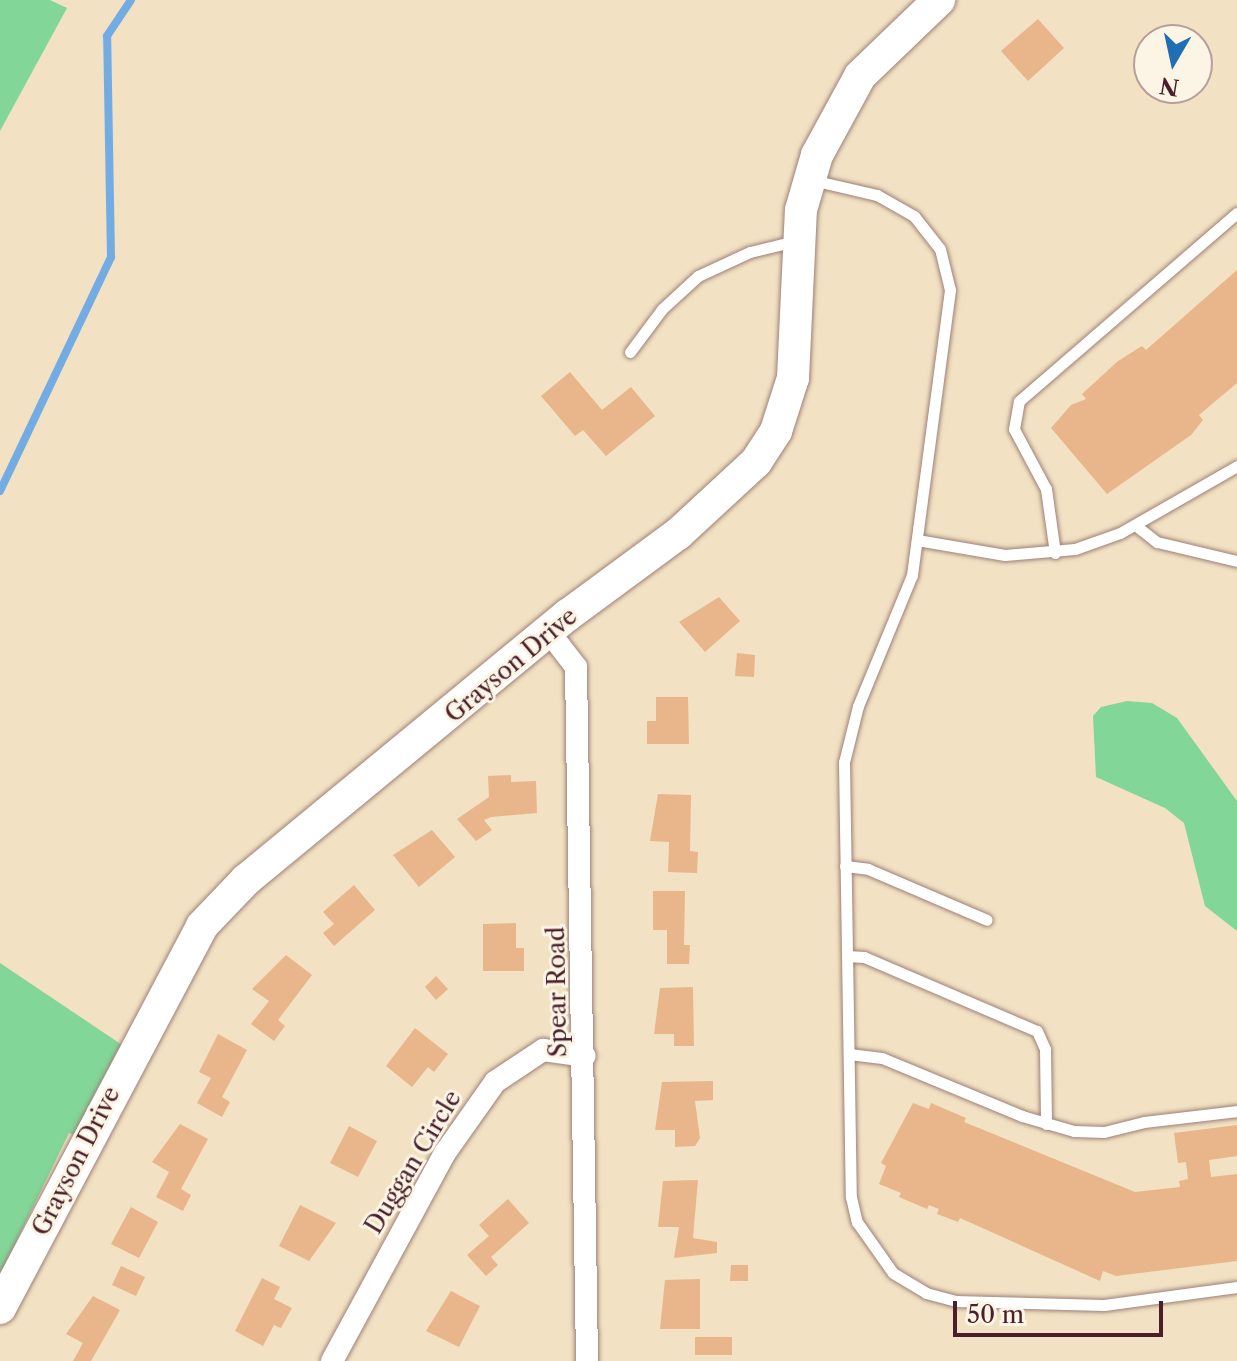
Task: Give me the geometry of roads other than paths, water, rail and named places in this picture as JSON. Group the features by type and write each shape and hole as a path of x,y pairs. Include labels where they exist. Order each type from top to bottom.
{"street":[{"name":"Grayson Drive","path":"0,1308 202,926 246,880 549,632 720,498 742,478 776,431 793,378 799,240 808,179 851,88 882,50 939,0"},
{"name":"Spear Road","path":"549,632 576,667 585,1056 587,1361"},
{"name":"Duggan Circle","path":"332,1361 438,1164 495,1082 534,1053 556,1050 585,1056"}],"lane":[{"path":"808,179 896,204 928,231 947,269 949,311 917,540 900,611 849,734 844,762 854,1209 869,1244 903,1281 955,1301 1104,1305 1237,1287"},
{"path":"1055,553 1046,489 1014,429 1019,401 1237,213"},
{"path":"630,352 662,309 698,276 750,252 799,240"},
{"path":"917,540 1005,555 1055,553 1098,542 1135,525 1237,466"},
{"path":"1135,525 1157,542 1237,561"},
{"path":"845,866 868,869 987,920"},
{"path":"847,956 864,957 1037,1031 1045,1049 1046,1124"},
{"path":"849,1054 882,1058 1046,1124 1104,1132 1237,1111"}],"waterway":[{"path":"0,491 111,257 107,36 131,0"}]}
